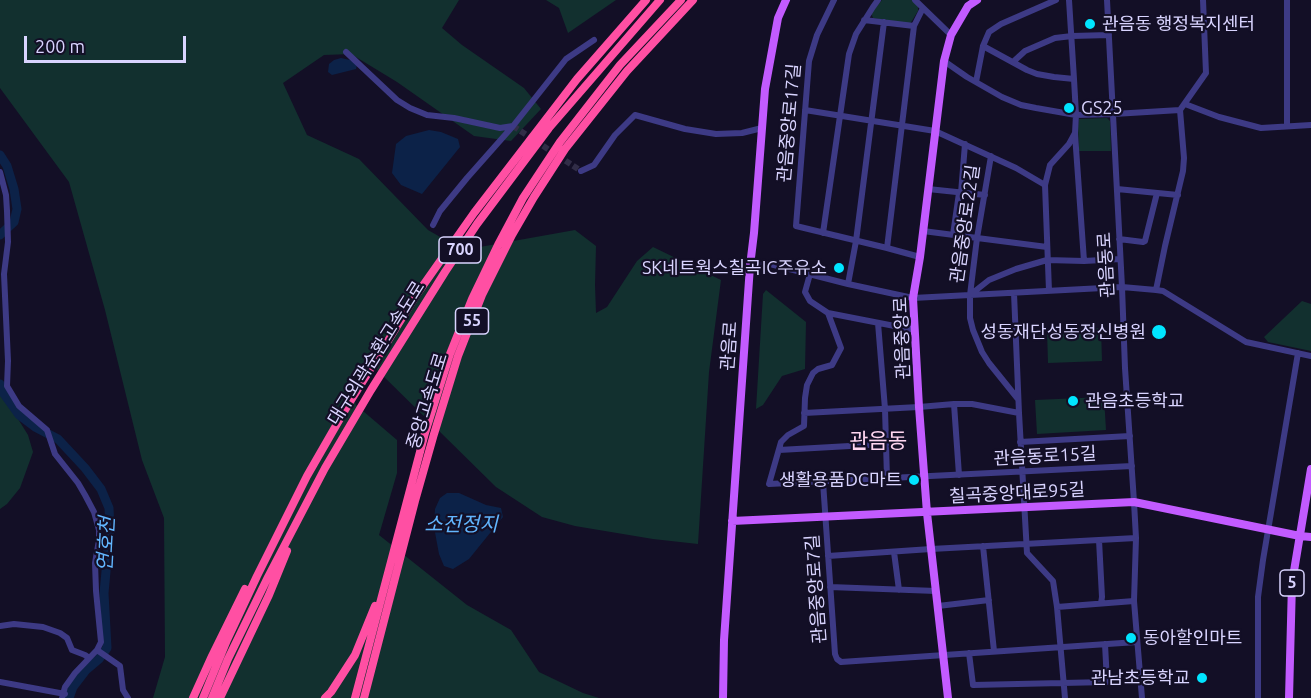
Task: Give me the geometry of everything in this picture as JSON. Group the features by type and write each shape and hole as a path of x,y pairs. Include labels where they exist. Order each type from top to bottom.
{"highway":[{"name":"대구외곽순환고속도로","path":"203,698 238,616 301,486 417,294 461,230 577,79 646,0"},
{"name":"대구외곽순환고속도로","path":"212,698 263,586 325,468 371,390 477,224 549,128 660,0"},
{"name":"중앙고속도로","path":"356,698 425,433 450,354 472,299 523,198 560,142 620,65 681,0"},
{"name":"중앙고속도로","path":"364,698 434,434 458,356 482,295 512,235 565,149 627,71 693,0"},
{"path":"193,698 216,646 261,557 293,496 301,486"},
{"path":"220,698 269,595 303,509"},
{"path":"325,698 355,655 387,575"}],"main road":[{"name":"관음로","path":"723,698 724,640 732,521 765,89 778,18 786,0"},
{"name":"관음중앙로","path":"948,698 927,513 913,298 944,61 951,35 968,6 977,0"},
{"name":"5","path":"1289,698 1292,583 1311,470"},
{"name":"칠곡중앙대로95길","path":"732,521 1134,502 1311,537"}],"street":[{"name":"관음중앙로17길","path":"834,0 817,35 809,61 796,226 920,257"},
{"path":"823,233 849,54 856,34 879,0"},
{"path":"915,0 951,35"},
{"path":"962,0 968,6"},
{"path":"976,82 983,46 989,32 1056,0"},
{"path":"1069,0 1084,261"},
{"name":"관음동로","path":"1107,0 1125,368 1136,538 1134,601 1142,698"},
{"path":"1156,290 1183,171 1180,110 1206,73 1203,0"},
{"path":"1287,0 1287,126"},
{"path":"887,248 914,26 923,8"},
{"path":"864,20 914,26"},
{"path":"848,284 856,240 884,22"},
{"path":"1012,62 1025,51 1055,38 1109,35"},
{"path":"433,225 440,211 513,126 566,59 594,40"},
{"path":"983,46 1037,74 1074,79"},
{"path":"346,52 397,100 410,108 427,115 500,128 513,126"},
{"path":"944,61 1002,97 1021,105 1076,115 1180,110"},
{"path":"1185,104 1219,117 1261,128 1311,125"},
{"name":"관음중앙로22길","path":"805,110 935,131 1016,168 1045,185"},
{"path":"581,171 594,165 615,135 635,115 685,129 716,134 742,133 762,128"},
{"path":"1049,291 1045,185 1050,165 1075,133"},
{"path":"953,235 965,144"},
{"name":"관음중앙로22길","path":"991,156 977,238 970,295 970,318 982,352 1018,399"},
{"path":"0,172 6,195 8,242 4,274 8,355 7,386 19,406 47,430 55,454 78,483 97,519 99,540 95,563 101,635 99,651 75,673 65,687 65,696 0,682"},
{"path":"928,189 985,195"},
{"path":"1117,189 1178,195"},
{"path":"1119,239 1145,241 1157,193"},
{"path":"0,206 7,212"},
{"name":"관음중앙로22길","path":"923,231 1047,247"},
{"path":"970,295 989,280 1047,260 1120,259"},
{"path":"750,266 770,264 913,298 1122,288 1163,291 1246,342 1311,356"},
{"path":"810,274 805,292 810,301 828,313 915,330"},
{"path":"1014,293 1018,413 1027,553 1053,581 1065,698"},
{"path":"828,313 841,348 832,365 813,373 807,385 804,426 788,435 781,442 779,450 885,444"},
{"path":"878,323 885,409 887,478"},
{"path":"1258,698 1258,597 1298,353"},
{"path":"804,413 954,404 972,404 1018,413"},
{"path":"954,404 959,475"},
{"path":"1020,442 1130,436"},
{"name":"관음동로15길","path":"779,450 769,484 1132,466"},
{"name":"관음중앙로7길","path":"824,482 837,659 841,662 943,654"},
{"path":"828,556 1136,538"},
{"path":"1099,540 1101,603"},
{"path":"983,546 994,651"},
{"path":"894,552 899,590"},
{"path":"830,587 936,591"},
{"path":"938,606 989,600"},
{"path":"1057,607 1134,601"},
{"path":"0,626 14,624 43,627 60,633 67,638 72,650 89,658"},
{"path":"943,654 1137,642"},
{"path":"969,653 973,685 1107,682 1105,644"},
{"path":"99,651 120,666 123,690 128,698"}],"green space":[{"path":"0,0 459,0 442,28 462,45 524,88 541,109 511,141 474,136 397,82 351,54 324,55 283,83 307,135 359,159 428,230 463,250 575,230 596,246 596,313 607,307 637,261 653,247 721,280 709,372 698,544 575,526 542,517 496,487 376,369 347,380 356,405 397,440 397,473 379,535 467,605 511,630 539,672 599,698 153,698 165,657 164,518 142,460 105,310 69,182 0,88"},
{"path":"546,0 616,0 568,33 559,8"},
{"path":"882,0 912,0 918,6 918,11 910,24 873,18 871,13"},
{"path":"1107,118 1110,121 1111,151 1079,151 1079,119"},
{"path":"766,290 806,322 805,369 782,376 763,405 756,409 763,294"},
{"path":"1302,301 1311,304 1311,351 1268,342 1264,337"},
{"path":"1101,328 1102,361 1048,363 1047,330"},
{"path":"0,390 28,435 33,452 20,488 0,509"},
{"path":"1104,397 1106,430 1037,434 1035,400"}],"water":[{"path":"341,58 357,65 356,69 332,75 328,72 329,64"},
{"path":"429,130 458,139 460,147 422,194 401,185 392,173 396,144 406,136"},
{"name":"소전정지","path":"447,493 459,493 486,505 501,508 503,517 469,559 453,569 444,566 439,554 434,527 435,509 440,498"}],"waterway":[{"name":"연호천","path":"0,155 7,166 17,209 14,222 0,235"},
{"name":"연호천","path":"0,384 4,394 19,415 35,427 58,439 85,468 101,489 109,508 110,528 104,593 107,648 73,687 69,698"}],"tunnel":[{"path":"513,126 581,171"}],"place":[{"name":"관음동 행정복지센터","path":"1090,24"},
{"name":"GS25","path":"1069,108"},
{"name":"SK네트웍스칠곡IC주유소","path":"839,268"},
{"name":"성동재단성동정신병원","path":"1159,332"},
{"name":"관음초등학교","path":"1073,401"},
{"name":"생활용품DC마트","path":"914,480"},
{"name":"동아할인마트","path":"1131,638"},
{"name":"관남초등학교","path":"1202,678"}],"district":[{"name":"관음동","path":"878,441"}]}
